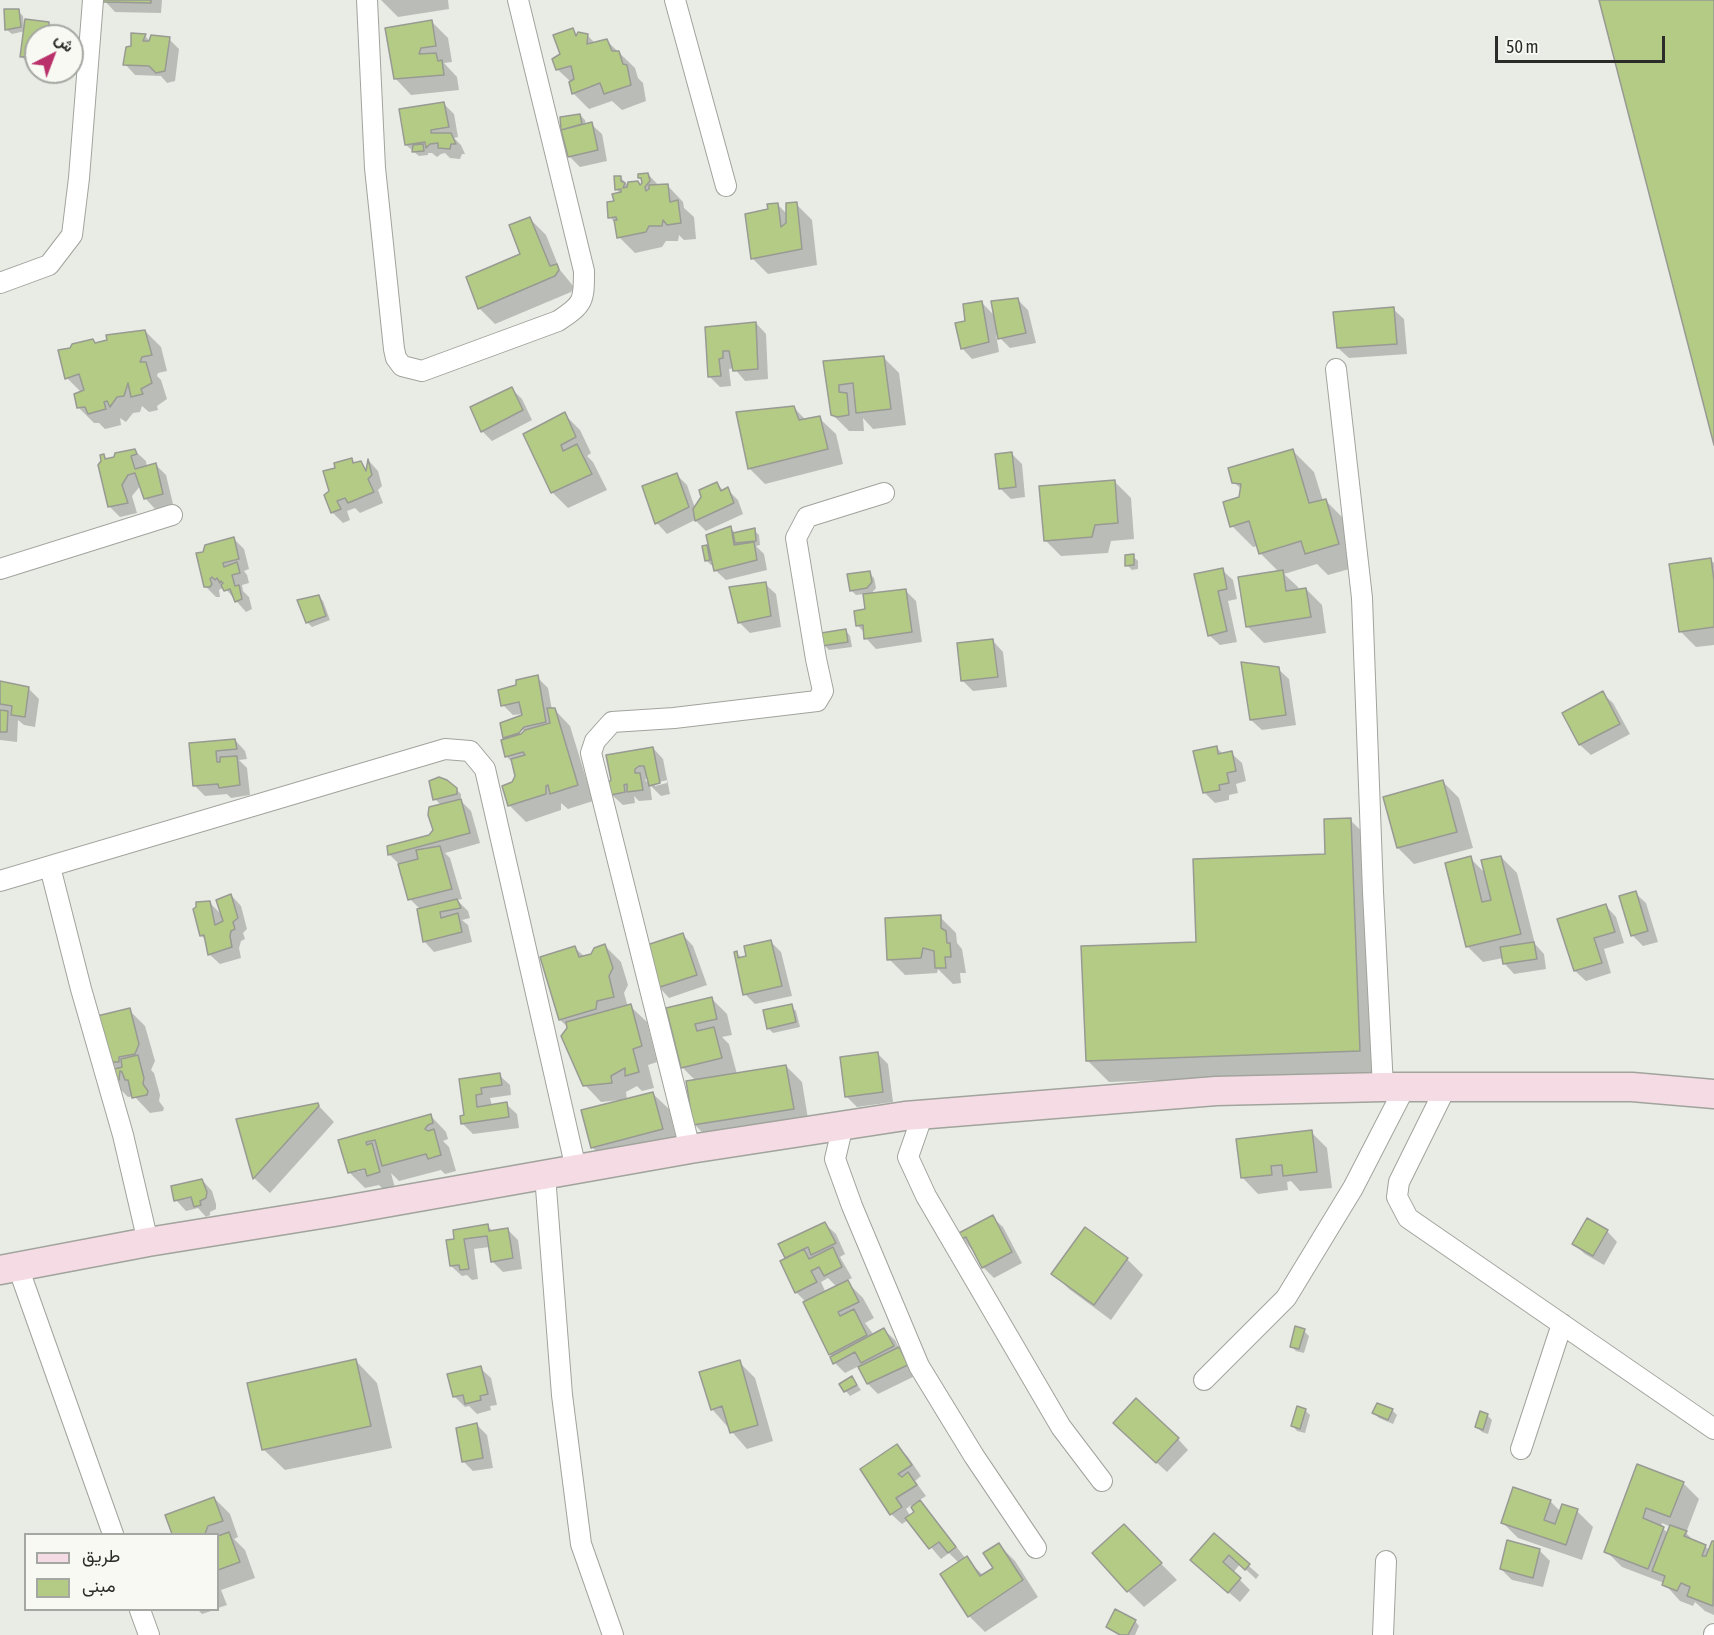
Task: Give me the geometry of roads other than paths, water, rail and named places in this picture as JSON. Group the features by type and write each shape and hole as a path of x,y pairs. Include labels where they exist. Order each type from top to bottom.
{"street":[{"path":"0,283 49,265 72,235 79,178 93,0"},
{"path":"367,0 375,168 394,349 396,358 402,366 422,371 558,321 578,308 584,294 584,271 518,0"},
{"path":"675,0 726,186"},
{"path":"1204,1380 1286,1298 1353,1188 1394,1087 1373,892 1362,598 1336,369"},
{"path":"690,1149 591,753 595,741 612,722 674,718 817,701 823,691 796,538 807,518 884,493"},
{"path":"0,569 172,515"},
{"path":"0,881 445,749 470,751 485,769 576,1169"},
{"path":"50,867 81,989 123,1135 148,1242"},
{"path":"113,1533 9,1269 148,1242 690,1149 923,1114 1216,1092 1394,1087 1632,1086 1714,1094"},
{"path":"1446,1087 1399,1182 1397,1197 1408,1218 1714,1429"},
{"path":"923,1114 908,1157 921,1186 1061,1427 1102,1481"},
{"path":"843,1125 835,1159 852,1206 919,1366 974,1456 1036,1548"},
{"path":"545,1175 562,1395 581,1544 613,1635"},
{"path":"1521,1449 1562,1324"},
{"path":"1383,1635 1386,1562"},
{"path":"140,1611 149,1635"}]}
